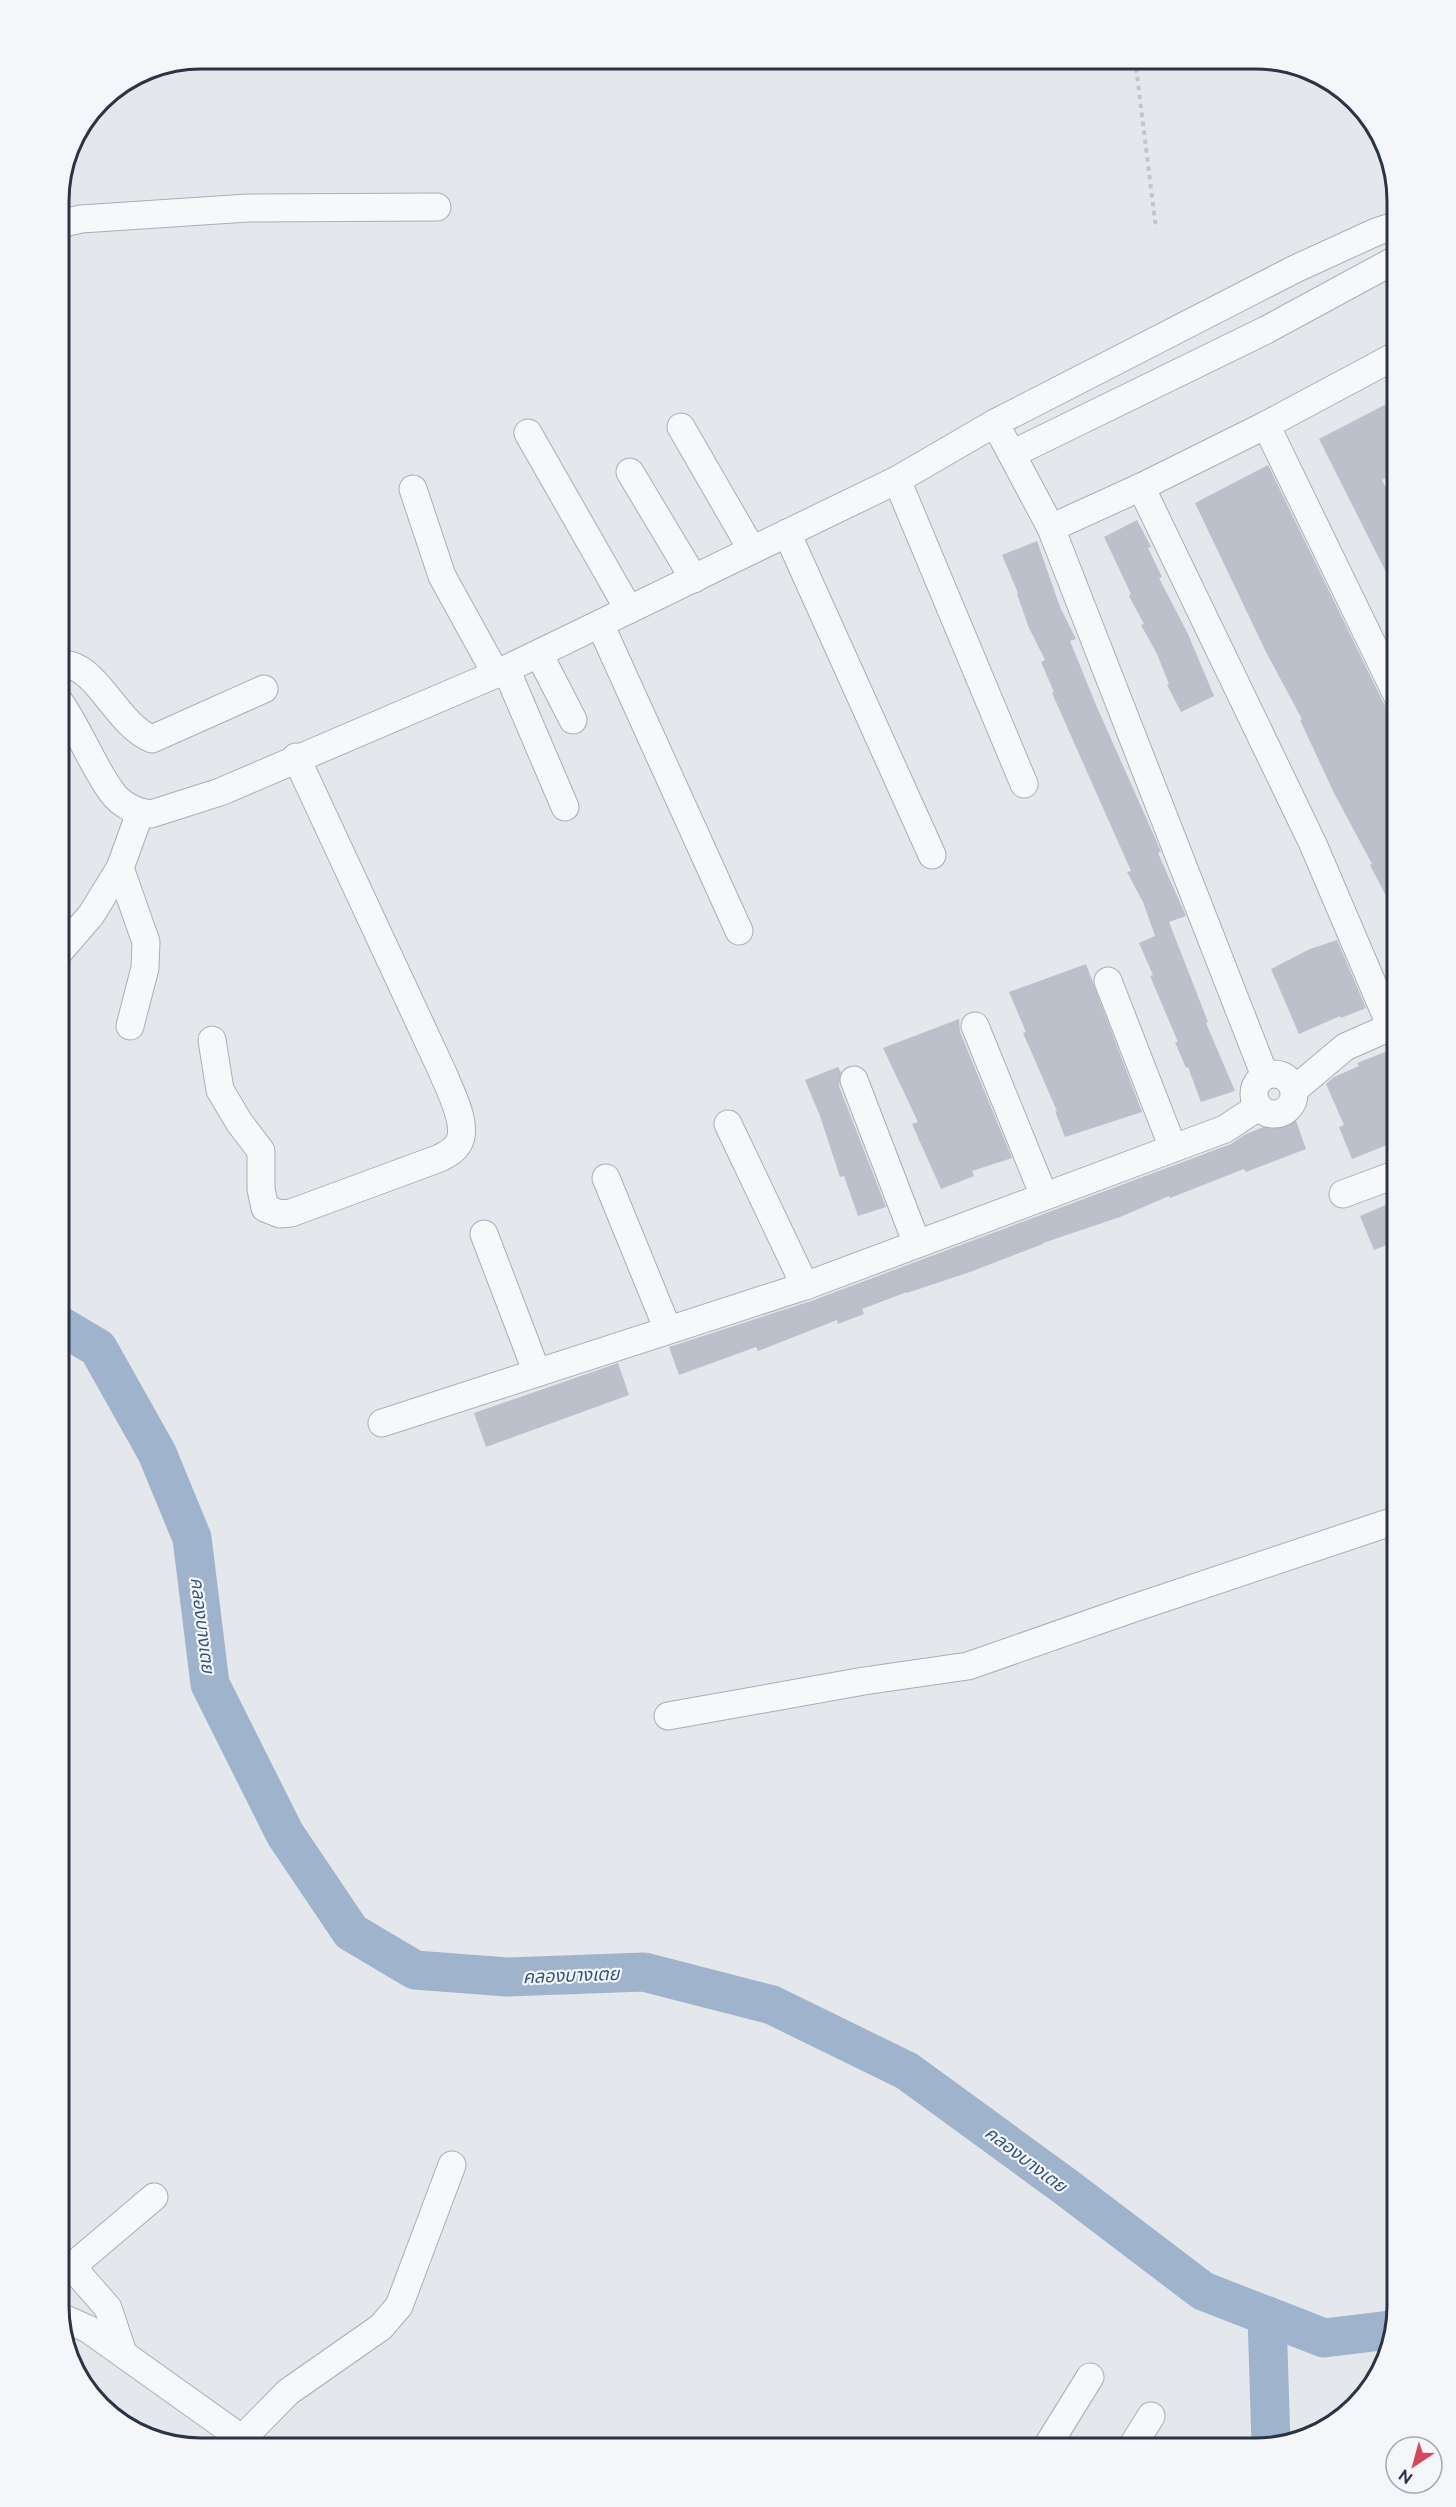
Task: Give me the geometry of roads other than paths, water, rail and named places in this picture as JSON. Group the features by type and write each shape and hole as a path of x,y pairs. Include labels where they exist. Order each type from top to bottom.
{"street":[{"path":"69,222 81,219 248,208 436,207"},
{"path":"69,715 111,792 126,806 140,813 151,814 220,792 296,757 539,654 897,480 995,423 1295,269 1387,228"},
{"path":"1012,454 1266,330 1387,265"},
{"path":"1051,528 1141,487 1387,364"},
{"path":"995,423 1051,528 1265,1076"},
{"path":"1266,425 1387,672"},
{"path":"681,427 752,550"},
{"path":"528,433 629,610"},
{"path":"630,472 694,579"},
{"path":"897,480 1024,784"},
{"path":"1141,487 1313,844 1387,1010"},
{"path":"413,489 442,576 501,672 565,807"},
{"path":"787,533 932,855"},
{"path":"600,624 739,931"},
{"path":"539,654 573,720"},
{"path":"69,665 82,670 133,727 152,739 264,689"},
{"path":"212,1040 220,1090 238,1122 261,1152 261,1189 265,1208 280,1215 291,1213 440,1158 453,1150 460,1142 463,1130 459,1114 442,1071 296,757"},
{"path":"69,940 91,915 120,868 140,813"},
{"path":"120,868 146,942 145,968 130,1026"},
{"path":"1108,981 1173,1148"},
{"path":"975,1026 1044,1196"},
{"path":"1294,1089 1346,1047 1387,1029"},
{"path":"1274,1074 1283,1076 1290,1081 1294,1089 1294,1098 1290,1107 1275,1115 1266,1113 1258,1107 1254,1099 1254,1090 1265,1076 1274,1074"},
{"path":"854,1080 917,1244"},
{"path":"382,1423 805,1286 1225,1129 1258,1107"},
{"path":"728,1124 805,1286"},
{"path":"606,1178 668,1330"},
{"path":"1343,1194 1387,1178"},
{"path":"484,1234 537,1373"},
{"path":"668,1716 864,1681 968,1666 1387,1524"},
{"path":"249,2438 288,2392 381,2327 399,2306 452,2165"},
{"path":"123,2353 108,2308 80,2276 76,2263 154,2197"},
{"path":"70,2321 88,2329 123,2353 234,2438"},
{"path":"1052,2438 1090,2377"},
{"path":"1137,2438 1151,2416"}],"waterway":[{"name":"คลองบางเตย","path":"69,1331 98,1348 157,1453 192,1538 210,1684 285,1834 351,1932 415,1970 507,1977 644,1972 772,2005 907,2071 1203,2291 1324,2338 1385,2331"},
{"path":"1267,2316 1271,2437"}]}
